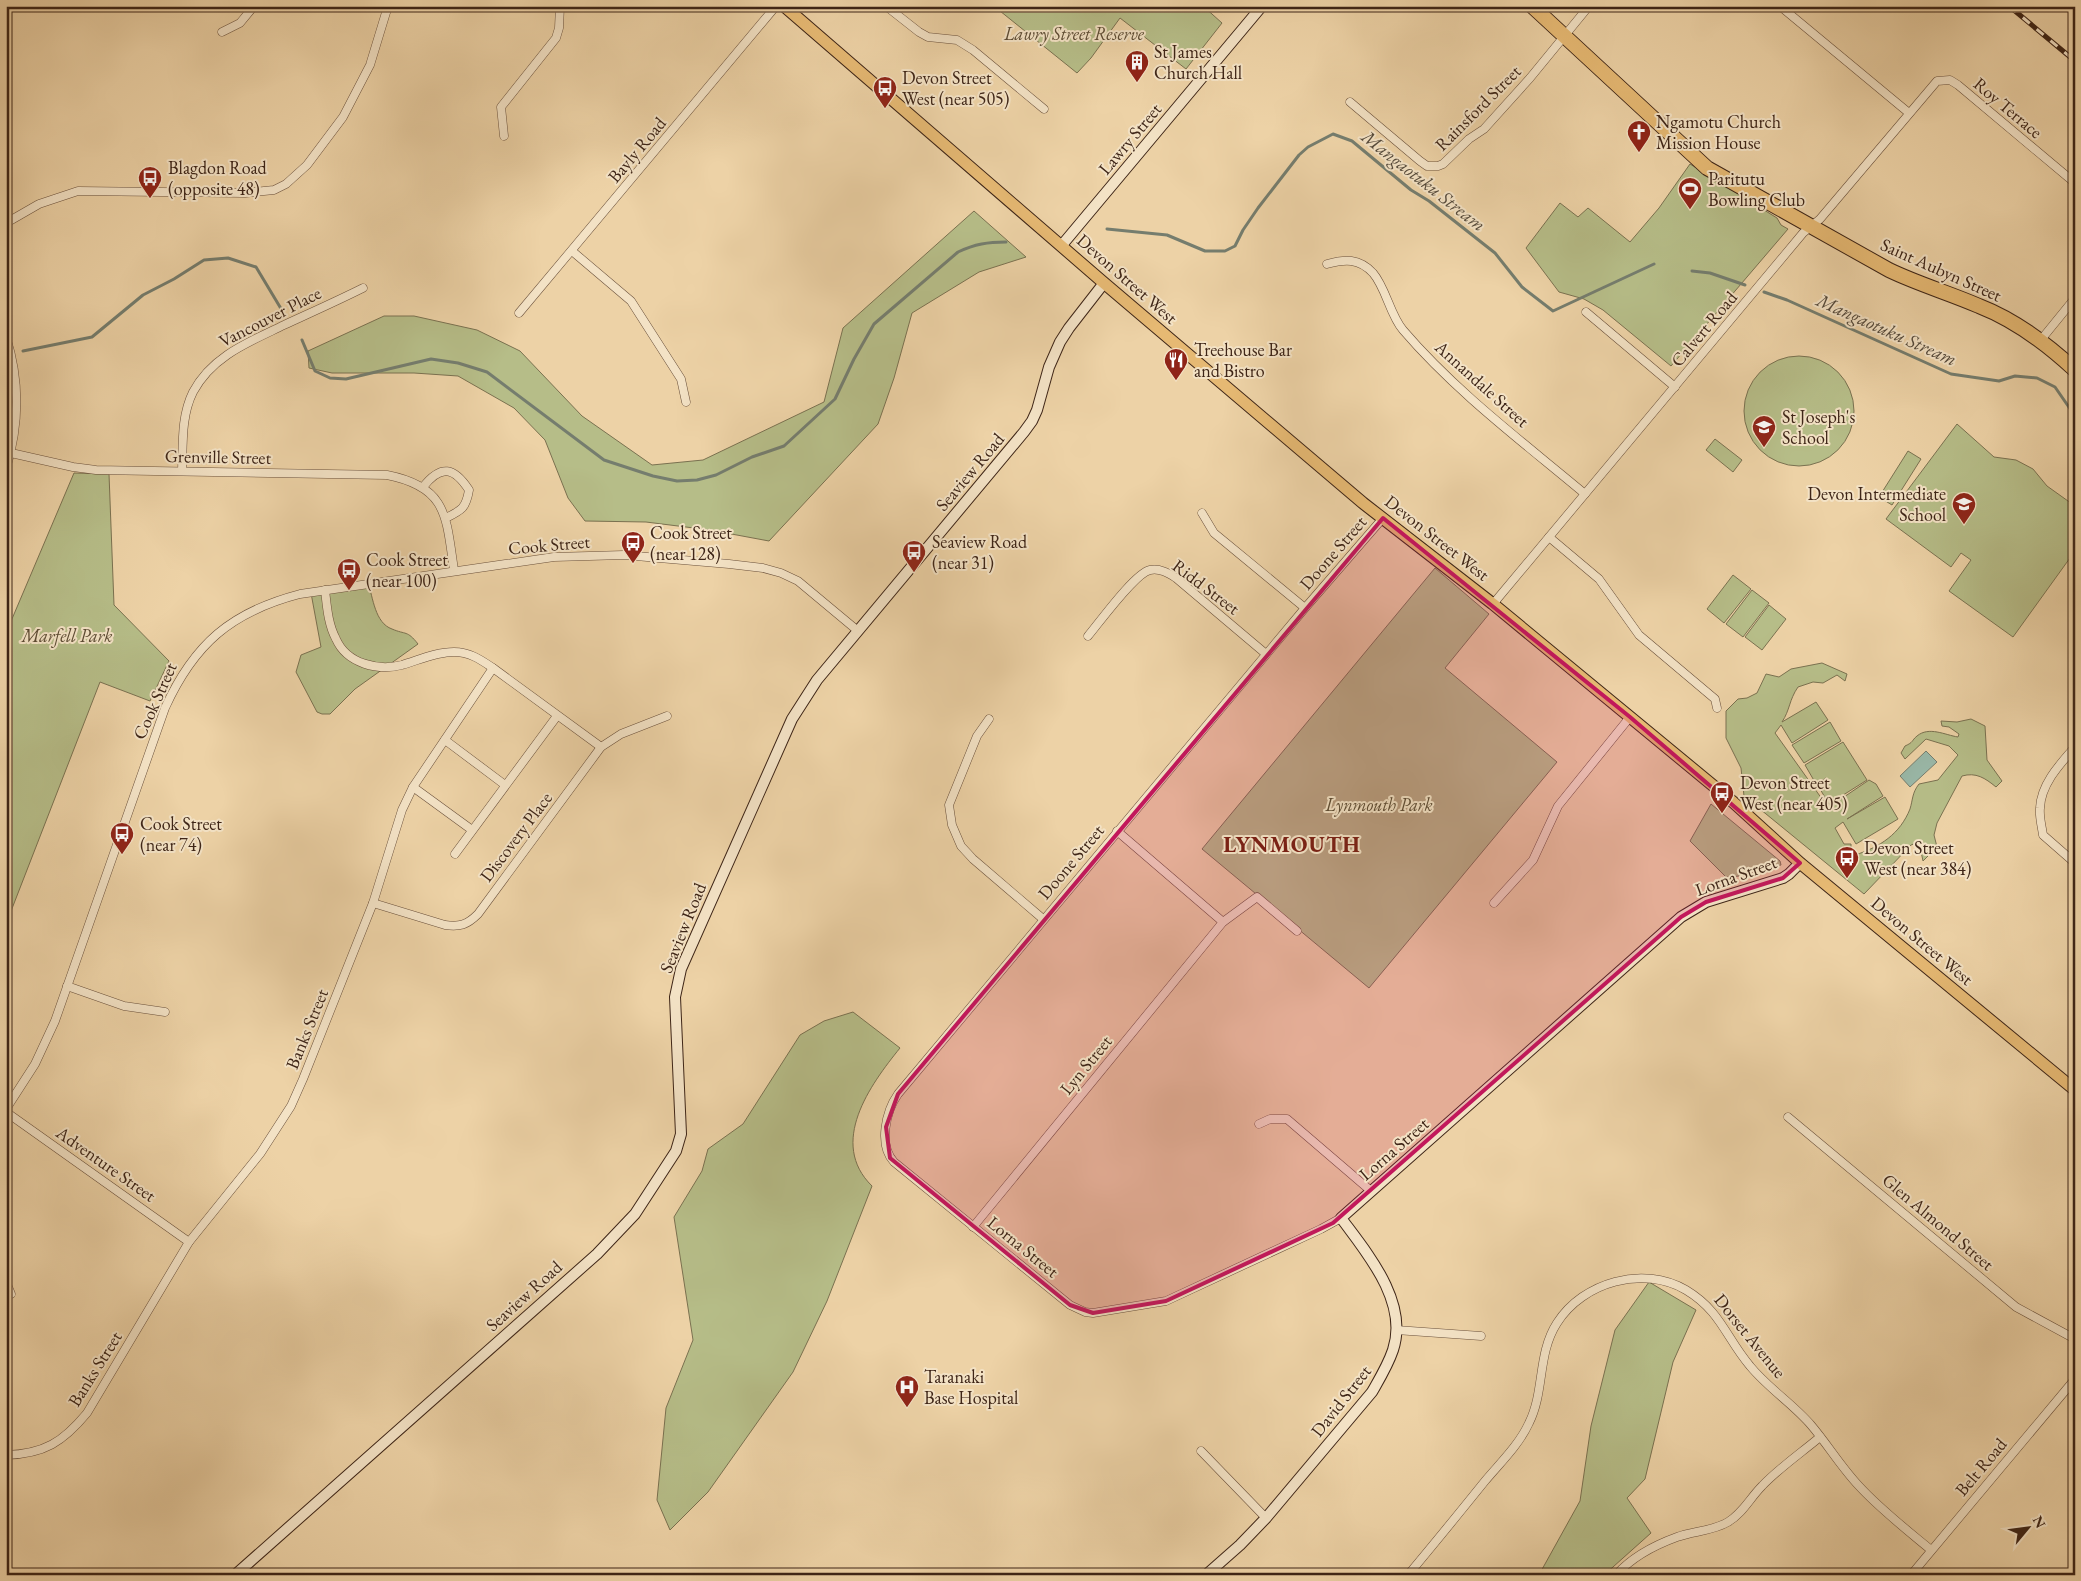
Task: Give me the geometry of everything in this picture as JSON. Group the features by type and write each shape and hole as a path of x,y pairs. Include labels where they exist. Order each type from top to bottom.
{"highway":[{"name":"Saint Aubyn Street","path":"1532,6 1701,163 1811,227 1901,276 1994,313 2040,341 2075,370"}],"main road":[{"name":"Devon Street West","path":"784,6 1104,283 1383,518 1493,604 1733,802 1800,863 2075,1090"}],"street":[{"path":"222,32 240,23 254,6"},
{"path":"6,223 39,204 78,191 244,193 274,190 286,184 307,165 343,117 370,65 388,6"},
{"path":"504,136 501,107 556,38 559,28 560,6"},
{"name":"Bayly Road","path":"520,313 776,6"},
{"path":"886,6 928,37 957,40 973,50 1044,109"},
{"name":"Lawry Street","path":"1062,245 1262,6"},
{"name":"Rainsford Street","path":"1350,102 1420,161 1427,166 1438,166 1447,161 1469,139 1484,129 1589,6"},
{"path":"1780,6 1909,113"},
{"name":"Calvert Road","path":"1493,604 1803,233 1820,219 1932,85 1942,80"},
{"name":"Roy Terrace","path":"1942,80 1950,80 1958,85 2075,184"},
{"path":"572,252 632,301 681,379 686,402"},
{"name":"Annandale Street","path":"1327,264 1345,259 1358,263 1373,273 1402,328 1445,376 1585,494"},
{"name":"Seaview Road","path":"235,1575 604,1248 635,1214 666,1168 676,1151 681,1134 675,1010 677,983 681,969 792,720 817,680 1032,421 1057,348 1069,328 1104,283"},
{"name":"Vancouver Place","path":"182,471 184,427 188,406 193,392 213,365 240,346 363,288"},
{"path":"2040,341 2075,298"},
{"path":"1586,312 1675,387"},
{"path":"6,337 16,386 16,410 11,453 6,469"},
{"name":"Grenville Street","path":"11,453 96,470 387,475 407,480 423,487 440,506 446,518 454,570"},
{"path":"423,487 432,476 445,470 452,472 462,479 469,490 467,504 460,511 446,518"},
{"path":"1202,513 1214,533 1305,608"},
{"name":"Doone Street","path":"973,1227 890,1158 886,1149 885,1137 890,1108 898,1094 1116,832 1383,518"},
{"path":"1549,537 1599,579 1639,635 1715,699 1717,708"},
{"name":"Cook Street","path":"6,1111 35,1064 55,1020 165,708 178,680 191,660 209,640 231,623 276,600 300,594 454,570 582,555 624,555 763,568 781,573 798,581 858,631"},
{"name":"Ridd Street","path":"1088,636 1136,579 1150,570 1158,570 1176,578 1266,654"},
{"path":"325,590 330,626 336,641 348,655 360,662 372,667 387,668 454,652 475,656 602,747"},
{"name":"Banks Street","path":"6,1455 41,1450 59,1442 76,1427 87,1413 189,1242 260,1154 291,1106 373,903 402,810 413,787 493,668"},
{"path":"455,854 557,716"},
{"name":"Discovery Place","path":"373,903 445,925 465,926 478,914 602,747 621,734 667,716"},
{"path":"1494,903 1533,860 1558,806 1630,717"},
{"path":"989,719 976,736 949,805 952,825 961,846 973,859 1043,919"},
{"path":"445,740 505,785"},
{"path":"2075,747 2058,767 2044,789 2040,808 2043,835 2075,863"},
{"path":"413,787 472,830"},
{"path":"1116,832 1223,922"},
{"name":"Lorna Street","path":"973,1227 1070,1305 1085,1312 1093,1313 1166,1301 1341,1218 1681,917 1706,902 1783,878 1790,874 1800,863"},
{"name":"Lyn Street","path":"973,1227 1223,922 1256,898 1297,931"},
{"path":"67,986 124,1006 165,1012"},
{"name":"Adventure Street","path":"6,1111 189,1242"},
{"name":"Glen Almond Street","path":"1788,1117 2016,1307 2075,1339"},
{"path":"1259,1124 1270,1119 1287,1119 1371,1191"},
{"name":"David Street","path":"1206,1575 1240,1546 1266,1518 1372,1392 1386,1370 1394,1348 1396,1330 1392,1301 1370,1257 1341,1218"},
{"name":"Dorset Avenue","path":"1408,1575 1508,1454 1529,1424 1538,1397 1545,1347 1557,1322 1576,1302 1596,1289 1630,1279 1647,1279 1668,1283 1684,1289 1700,1300 1719,1319 1749,1366 1804,1418 1860,1488 1931,1550"},
{"path":"6,1282 11,1294"},
{"path":"1396,1330 1481,1336"},
{"name":"Belt Road","path":"1911,1575 2075,1378"},
{"path":"1616,1575 1639,1555 1658,1545 1677,1537 1716,1528 1728,1523 1739,1514 1760,1488 1820,1437"},
{"path":"1201,1451 1266,1518"}],"highlighted area":[{"path":"1383,518 1630,717 1800,863 1783,878 1706,902 1681,917 1333,1223 1166,1301 1093,1313 1070,1305 890,1158 886,1127 898,1094"}],"green space":[{"name":"Lawry Street Reserve","path":"1002,6 1203,6 1222,23 1186,69 1120,18 1091,58 1077,73 1000,11"},
{"path":"1690,164 1777,218 1781,225 1788,229 1671,366 1603,310 1584,299 1559,292 1526,248 1560,203 1578,217 1588,208 1630,242 1659,208"},
{"path":"974,211 1026,257 979,272 912,313 894,378 878,424 769,541 710,530 646,522 585,521 568,498 545,440 514,408 458,376 414,373 332,373 309,368 308,351 384,316 414,316 477,330 520,351 582,416 652,465 703,460 824,402 843,328"},
{"path":"1799,356 1820,360 1838,372 1850,390 1854,411 1850,432 1838,450 1820,462 1799,466 1778,462 1760,450 1748,432 1744,411 1748,390 1760,372 1778,360"},
{"path":"1957,424 1994,457 2016,460 2033,469 2047,486 2075,506 2075,551 2013,637 1949,591 1971,560 1961,553 1951,567 1886,519"},
{"path":"1715,439 1742,460 1733,472 1706,450"},
{"path":"1908,451 1921,459 1892,505 1879,497"},
{"name":"Marfell Park","path":"74,473 109,474 114,605 169,661 150,701 100,682 6,924 6,633"},
{"name":"Lynmouth Park","path":"1435,568 1489,614 1445,668 1557,762 1369,988 1202,849"},
{"path":"1733,575 1751,589 1724,623 1707,609"},
{"path":"368,582 378,616 386,626 409,635 418,644 355,689 330,714 322,714 317,712 296,672 301,655 321,647 311,593"},
{"path":"1752,590 1769,603 1743,637 1726,624"},
{"path":"1769,605 1786,619 1762,650 1745,637"},
{"path":"1822,663 1847,674 1845,681 1837,675 1823,683 1813,682 1798,687 1782,722 1816,702 1828,720 1792,743 1781,725 1775,733 1827,806 1869,780 1876,784 1883,796 1847,819 1885,797 1898,819 1856,844 1843,822 1835,828 1844,844 1851,844 1851,852 1855,855 1881,844 1895,832 1906,818 1919,784 1938,780 1958,755 1949,746 1926,739 1905,759 1901,753 1905,746 1922,733 1932,731 1958,737 1959,734 1949,727 1942,726 1941,721 1957,722 1971,719 1985,726 1987,760 2002,781 1996,787 1980,777 1972,775 1962,776 1937,823 1934,835 1937,847 1923,861 1919,842 1911,845 1864,894 1744,796 1741,768 1726,738 1726,711 1738,699 1747,698 1757,693 1766,674 1779,677 1791,669"},
{"path":"1830,722 1841,741 1804,763 1792,745"},
{"path":"1843,742 1867,780 1829,804 1817,784 1826,778 1816,784 1805,765"},
{"path":"1711,804 1780,861 1781,865 1740,876 1726,877 1690,841"},
{"path":"853,1012 900,1048 866,1097 858,1115 854,1133 854,1152 859,1169 872,1186 827,1301 793,1372 708,1492 670,1530 657,1500 666,1408 693,1340 674,1217 702,1171 708,1149 743,1124 800,1035 824,1021"},
{"path":"1649,1282 1696,1310 1673,1362 1645,1479 1627,1498 1651,1533 1604,1575 1544,1575 1540,1573 1580,1501 1591,1426 1615,1330"}],"shaded area":[{"path":"1926,751 1937,762 1910,787 1900,776"}],"waterway":[{"name":"Mangaotuku Stream","path":"1107,229 1167,235 1205,251 1225,251 1235,246 1258,208 1299,155 1308,147 1333,134 1352,141 1411,190 1429,201 1495,253 1522,287 1553,311 1654,264"},
{"name":"Mangaotuku Stream","path":"302,340 315,371 330,378 346,379 431,359 458,363 487,372 604,460 653,476 677,481 697,480 716,475 752,457 784,446 835,399 854,359 874,324 958,252 982,244 1006,242"},
{"name":"Mangaotuku Stream","path":"23,351 92,337 143,295 174,279 204,260 228,258 256,267 283,312"},
{"name":"Mangaotuku Stream","path":"1692,271 1710,273 1745,285"},
{"name":"Mangaotuku Stream","path":"1764,292 1787,300 1951,374 1999,381 2015,376 2037,378 2055,387 2075,416"}],"railway":[{"path":"2009,6 2075,61"}],"place":[{"name":"St James Church Hall","path":"1137,83"},
{"name":"Devon Street West (near 505)","path":"885,109"},
{"name":"Ngamotu Church Mission House","path":"1639,153"},
{"name":"Blagdon Road (opposite 48)","path":"150,199"},
{"name":"Paritutu Bowling Club","path":"1690,210"},
{"name":"Treehouse Bar and Bistro","path":"1176,381"},
{"name":"St Joseph's School","path":"1764,448"},
{"name":"Devon Intermediate School","path":"1964,525"},
{"name":"Cook Street (near 128)","path":"633,564"},
{"name":"Seaview Road (near 31)","path":"914,573"},
{"name":"Cook Street (near 100)","path":"349,591"},
{"name":"Devon Street West (near 405)","path":"1722,814"},
{"name":"Cook Street (near 74)","path":"122,855"},
{"name":"Devon Street West (near 384)","path":"1847,879"},
{"name":"Taranaki Base Hospital","path":"907,1408"}],"district":[{"name":"LYNMOUTH","path":"1292,844"}]}
